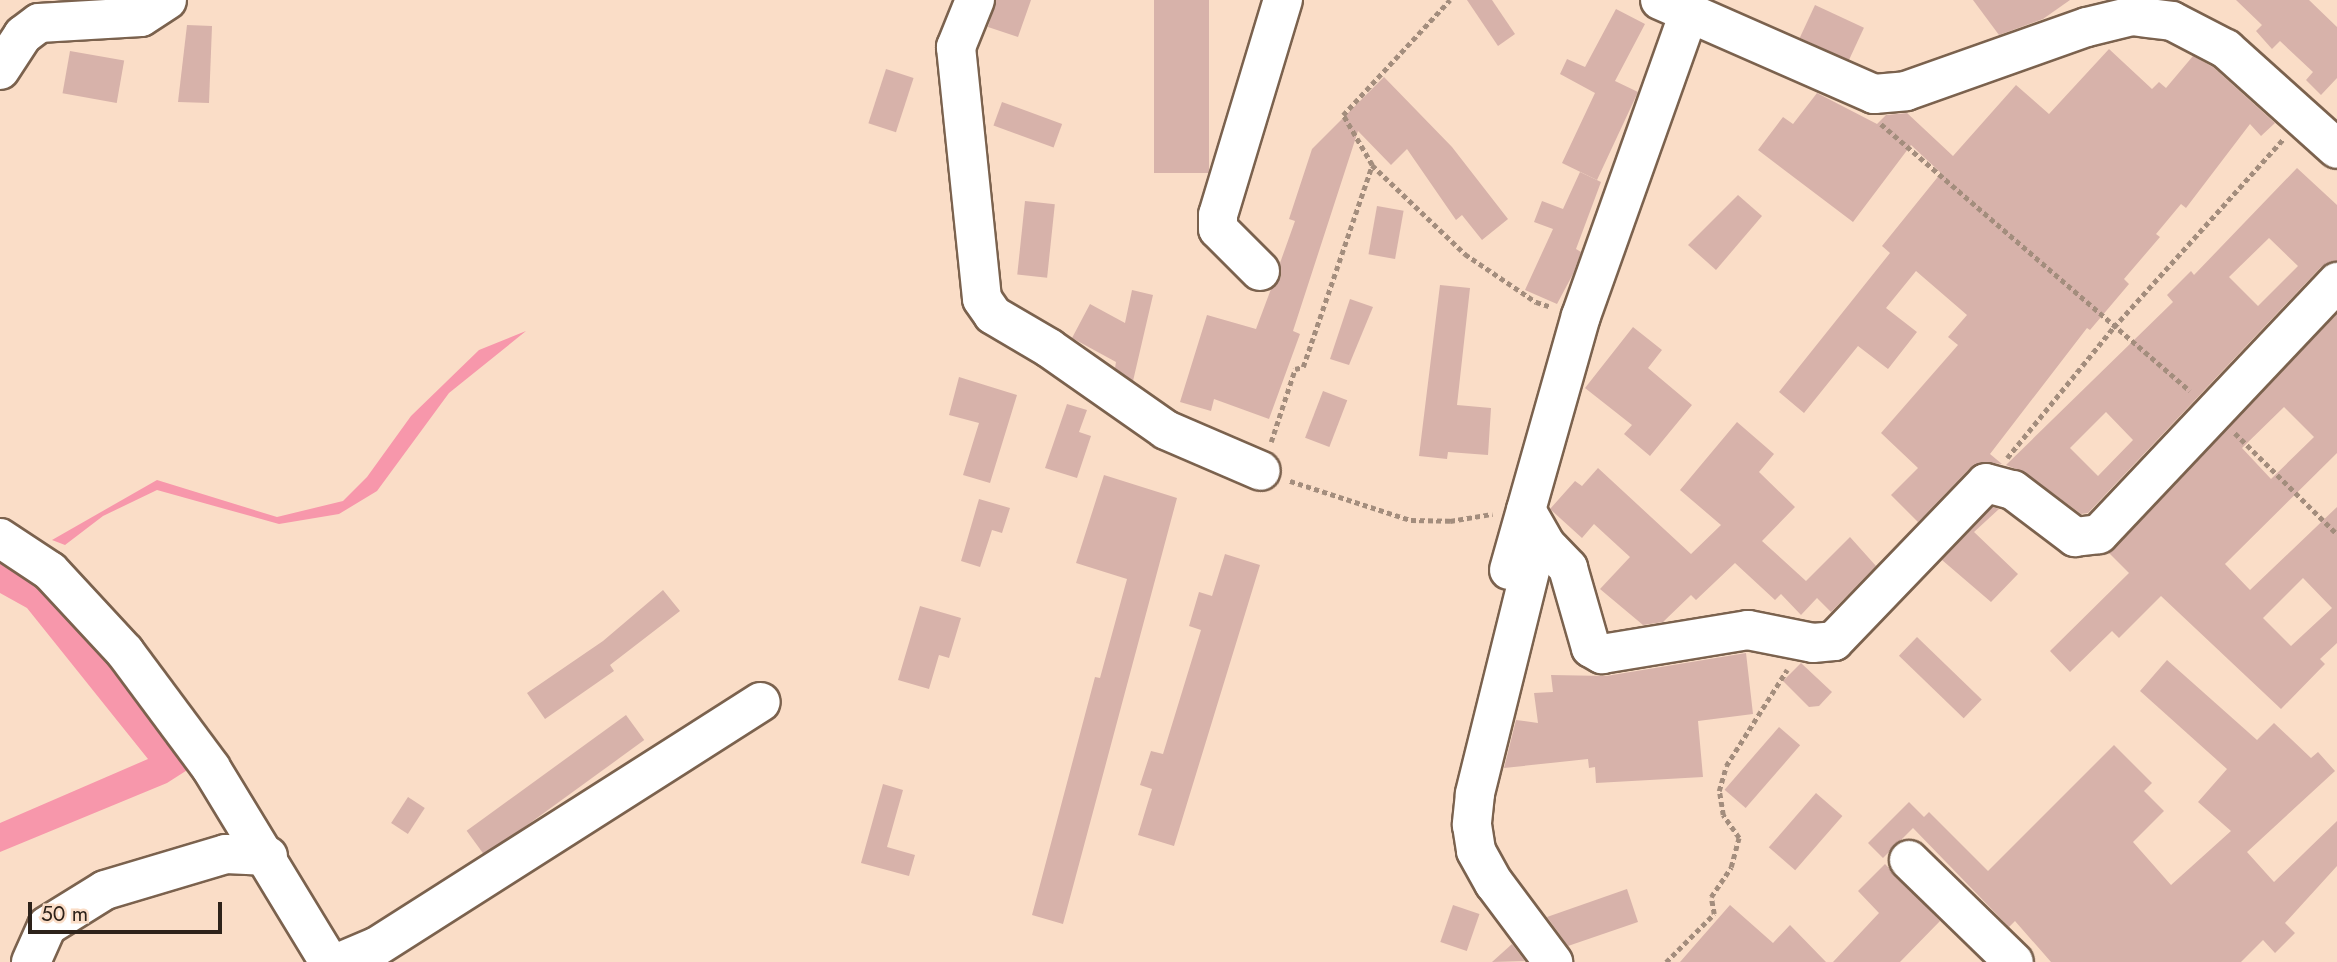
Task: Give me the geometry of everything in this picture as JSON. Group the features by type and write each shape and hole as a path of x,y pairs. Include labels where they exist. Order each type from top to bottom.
{"street":[{"path":"0,70 23,35 39,23 141,17 167,0"},
{"path":"975,0 956,47 982,299 993,315 1049,348 1166,430 1261,471"},
{"path":"1260,271 1218,229 1218,215 1283,0"},
{"path":"1509,570 1581,316 1674,7 1874,93 1906,91 2087,27 2132,16 2172,21 2201,33 2226,49 2337,149"},
{"path":"1526,510 1546,545 1568,568 1591,648 1602,654 1748,630 1804,642 1834,640 1986,483 2001,483 2075,537 2089,538 2099,534 2337,282"},
{"path":"1526,510 1531,567 1475,794 1472,825 1476,851 1494,883 1553,962"},
{"path":"0,538 50,571 125,652 268,856 329,962"},
{"path":"340,962 376,947 760,702"},
{"path":"31,962 47,926 105,890 226,853 268,856"},
{"path":"1909,860 2014,962"}],"path":[{"path":"1450,0 1343,115 1372,165 1465,254 1536,302 1581,316"},
{"path":"1874,93 1871,115 2213,411 2337,534"},
{"path":"1986,483 2115,327 2303,117"},
{"path":"1372,165 1303,367 1295,369 1261,471 1411,520 1450,521 1526,510"},
{"path":"1666,962 1714,914 1712,898 1731,867 1739,838 1723,815 1719,791 1726,766 1804,642"}],"shaded area":[{"path":"526,331 449,393 377,491 339,514 279,524 157,490 103,516 65,545 52,540 157,480 277,517 343,501 367,477 411,416 479,350"},
{"path":"0,558 32,577 61,606 192,767 167,783 0,852 0,823 148,759 27,608 0,593"}],"building":[{"path":"996,0 1031,0 1018,37 988,27"},
{"path":"1154,0 1209,0 1209,173 1154,173"},
{"path":"1467,0 1492,0 1515,34 1498,46"},
{"path":"1973,0 2070,0 2043,19 1999,35"},
{"path":"2236,0 2309,0 2337,27 2337,78 2321,95 2306,80 2313,72 2280,41 2272,49 2256,31 2262,25"},
{"path":"1815,5 1864,28 1849,60 1800,38"},
{"path":"1616,9 1645,24 1615,81 1638,92 1597,180 1562,163 1595,93 1560,74 1567,59 1585,67"},
{"path":"187,25 212,26 209,103 178,102"},
{"path":"2109,49 2152,89 2159,82 2166,88 2193,56 2213,67 2275,123 2261,136 2250,124 2186,208 2181,204 2156,234 2160,237 2124,279 2129,284 2090,330 2087,328 1990,454 2002,464 1981,462 1971,467 1918,522 1891,495 1918,468 1881,433 1958,345 1948,337 1967,315 1916,271 1886,308 1917,332 1888,369 1858,346 1804,413 1779,392 1890,253 1882,246 1941,173 1911,145 1853,222 1758,150 1783,117 1793,124 1817,93 1877,124 1886,115 1907,113 1953,156 2016,85 2049,114"},
{"path":"70,51 124,61 117,103 63,93"},
{"path":"886,69 914,78 896,132 868,123"},
{"path":"1384,77 1452,147 1508,219 1482,240 1462,215 1456,220 1407,149 1391,165 1358,131 1293,331 1300,334 1269,419 1214,399 1211,411 1180,402 1207,315 1256,329 1271,289 1281,277 1280,263 1295,221 1289,219 1312,149"},
{"path":"1002,102 1062,124 1054,147 993,125"},
{"path":"2297,168 2337,205 2337,261 2321,267 2088,513 2081,514 2026,473 2006,465 2173,302 2167,295 2191,271 2194,275","holes":["2269,238 2298,266 2258,306 2229,277","2106,412 2133,440 2098,476 2070,448"]},
{"path":"1580,172 1601,182 1576,249 1581,252 1557,304 1525,290 1553,229 1534,222 1542,201 1563,209"},
{"path":"1738,195 1762,216 1716,270 1688,245"},
{"path":"1025,201 1055,204 1047,278 1017,275"},
{"path":"1377,206 1404,211 1395,259 1368,254"},
{"path":"1440,285 1470,288 1457,405 1491,408 1488,455 1448,452 1447,459 1419,456"},
{"path":"1132,290 1153,295 1133,381 1115,368 1116,362 1072,338 1090,304 1125,323"},
{"path":"1350,299 1373,307 1349,365 1330,359"},
{"path":"2337,314 2337,453 2225,564 2250,590 2337,507 2337,643 2320,659 2325,664 2281,709 2161,596 2119,638 2112,631 2070,672 2050,651 2129,573 2108,552","holes":["2284,407 2314,437 2271,479 2242,448","2303,578 2332,608 2291,646 2263,618"]},
{"path":"1633,327 1662,350 1648,368 1692,405 1650,456 1624,434 1632,425 1585,388"},
{"path":"959,377 1017,395 990,483 963,475 979,423 949,415"},
{"path":"1323,391 1347,400 1329,447 1305,438"},
{"path":"1067,404 1087,410 1079,432 1091,436 1077,478 1045,468"},
{"path":"1737,422 1774,454 1759,472 1795,507 1762,541 1806,581 1850,537 1876,566 1831,612 1817,598 1801,615 1781,594 1775,600 1735,563 1696,600 1691,595 1663,622 1643,625 1600,589 1630,557 1594,524 1582,538 1550,509 1575,481 1582,486 1598,468 1691,554 1721,525 1680,490"},
{"path":"1104,475 1177,498 1063,924 1032,915 1095,677 1100,678 1127,579 1076,563"},
{"path":"979,499 1010,508 1002,533 992,530 980,567 961,561"},
{"path":"1993,507 1999,509 1974,532 2018,574 1991,602 1942,560"},
{"path":"1225,554 1260,565 1174,846 1138,835 1152,789 1140,785 1151,751 1163,754 1201,630 1189,626 1199,592 1212,596"},
{"path":"663,590 680,611 610,665 614,671 545,719 527,693 603,641"},
{"path":"920,606 961,618 949,658 939,655 929,689 898,680"},
{"path":"1917,637 1982,700 1964,718 1899,656"},
{"path":"1746,653 1753,714 1698,721 1703,777 1596,783 1595,767 1589,768 1588,759 1504,768 1516,720 1538,723 1534,693 1553,692 1551,675 1606,676"},
{"path":"2167,660 2257,740 2274,723 2311,758 2318,752 2335,771 2247,852 2274,882 2337,821 2337,866 2285,923 2295,933 2275,953 2263,940 2241,962 2051,962 2015,921 2009,927 1913,828 1883,858 1868,843 1909,802 1924,817 1929,812 1988,871 2114,745 2152,783 2144,791 2164,811 2133,842 2171,885 2231,831 2198,802 2227,769 2140,691"},
{"path":"1801,663 1832,692 1819,706 1809,707 1783,681"},
{"path":"626,715 644,740 485,856 467,831"},
{"path":"1779,727 1800,745 1746,808 1725,790"},
{"path":"883,784 903,790 887,847 915,855 909,876 861,863"},
{"path":"1816,793 1842,816 1795,870 1769,847"},
{"path":"408,797 425,808 408,834 391,823"},
{"path":"1885,864 1940,921 1900,962 1833,962 1879,913 1858,891"},
{"path":"1627,889 1638,922 1568,946 1547,917"},
{"path":"1453,905 1479,914 1467,951 1440,942"},
{"path":"1730,905 1773,943 1790,925 1826,962 1680,962"},
{"path":"1512,944 1525,961 1492,962"}]}
